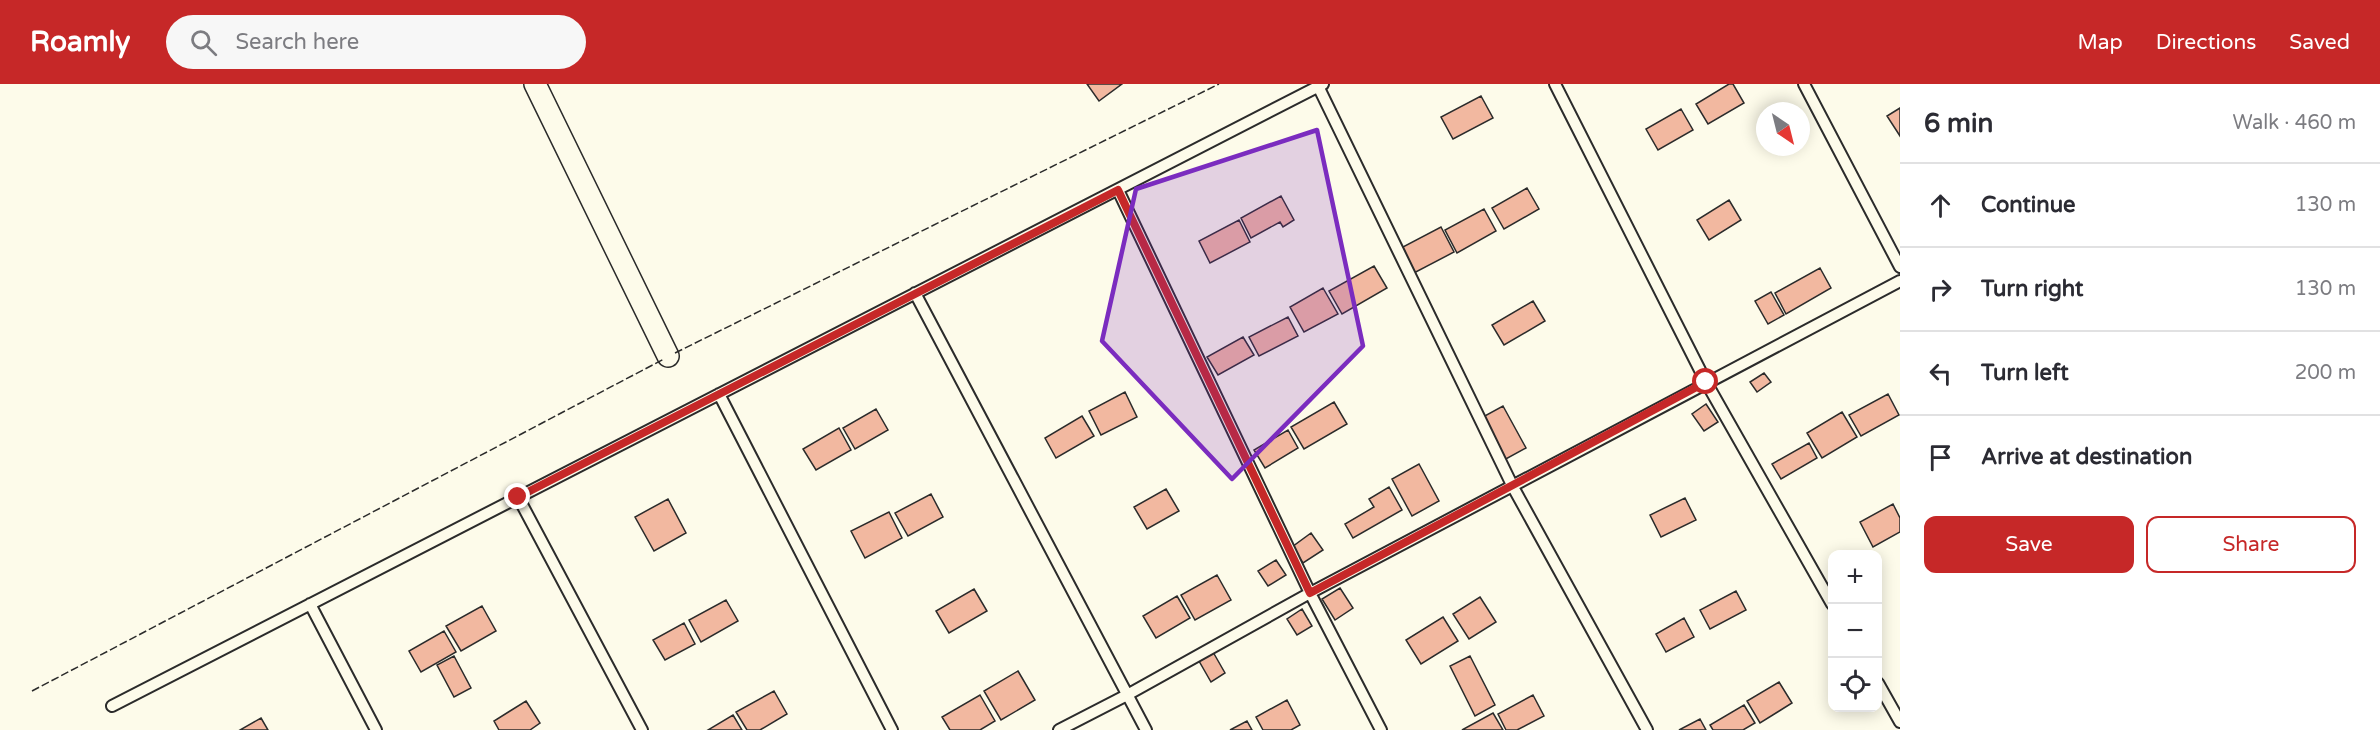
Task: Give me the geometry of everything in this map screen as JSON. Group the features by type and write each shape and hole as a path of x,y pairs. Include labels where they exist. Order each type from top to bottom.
{"street":[{"path":"535,84 668,356"}],"lane":[{"path":"1555,84 1706,382 1828,595"},
{"path":"1804,84 1900,267"},
{"path":"112,706 1321,85 1513,487 1647,730"},
{"path":"1118,190 1310,593 1382,730"},
{"path":"1059,730 1127,695 1310,593 1900,281"},
{"path":"915,293 1146,730"},
{"path":"719,394 892,730"},
{"path":"518,497 642,730"},
{"path":"310,604 376,730"},
{"path":"1882,689 1900,722"}],"highlighted area":[{"path":"1317,130 1363,346 1232,479 1102,341 1136,189"}],"building":[{"path":"1087,84 1122,84 1099,101"},
{"path":"1729,84 1733,84 1744,103 1708,124 1696,104"},
{"path":"1481,96 1493,118 1453,139 1441,117"},
{"path":"1900,108 1900,136 1887,116"},
{"path":"1681,109 1693,130 1658,150 1646,129"},
{"path":"1527,188 1539,209 1504,229 1492,208"},
{"path":"1281,196 1294,220 1283,227 1280,222 1251,238 1241,218"},
{"path":"1729,200 1741,220 1709,240 1697,220"},
{"path":"1484,209 1496,231 1457,253 1445,230"},
{"path":"1239,220 1250,242 1210,263 1199,241"},
{"path":"1441,227 1454,252 1412,274 1399,249"},
{"path":"1374,266 1387,288 1342,314 1329,291"},
{"path":"1820,268 1831,288 1786,314 1775,293"},
{"path":"1323,288 1338,314 1304,332 1290,307"},
{"path":"1771,292 1784,315 1768,324 1755,301"},
{"path":"1533,301 1545,321 1504,345 1492,325"},
{"path":"1288,317 1298,336 1259,356 1249,337"},
{"path":"1243,337 1254,355 1218,375 1207,357"},
{"path":"1764,373 1771,382 1757,392 1750,382"},
{"path":"1125,392 1137,417 1101,435 1089,411"},
{"path":"1888,394 1899,415 1861,436 1849,415"},
{"path":"1334,402 1347,424 1304,449 1291,427"},
{"path":"1706,404 1718,422 1704,431 1692,414"},
{"path":"1503,406 1526,448 1504,460 1481,418"},
{"path":"876,409 888,430 855,449 843,428"},
{"path":"1842,412 1857,437 1822,458 1807,433"},
{"path":"1082,416 1094,436 1056,458 1045,438"},
{"path":"839,428 851,450 816,470 803,449"},
{"path":"1288,430 1298,448 1265,468 1254,450"},
{"path":"1809,443 1817,458 1781,479 1772,464"},
{"path":"1419,464 1439,501 1412,516 1392,479"},
{"path":"1389,487 1402,510 1353,538 1345,524 1374,507 1369,499"},
{"path":"1166,489 1179,511 1147,529 1134,507"},
{"path":"931,494 943,517 908,536 895,513"},
{"path":"1685,498 1696,520 1661,537 1650,515"},
{"path":"668,499 686,533 654,551 635,517"},
{"path":"1893,504 1900,518 1900,532 1873,547 1860,522"},
{"path":"889,512 902,538 865,558 851,531"},
{"path":"1311,533 1323,550 1303,563 1292,547"},
{"path":"1276,560 1286,575 1268,586 1258,571"},
{"path":"1217,575 1231,600 1195,620 1181,595"},
{"path":"1340,588 1353,608 1335,620 1322,599"},
{"path":"974,589 987,611 949,633 936,611"},
{"path":"1736,591 1746,610 1710,629 1700,610"},
{"path":"1177,596 1190,618 1156,638 1143,616"},
{"path":"1480,597 1496,622 1469,639 1453,614"},
{"path":"726,600 738,621 701,642 689,620"},
{"path":"482,606 496,631 461,651 446,626"},
{"path":"1302,609 1312,626 1297,635 1287,619"},
{"path":"1443,617 1458,641 1421,664 1406,640"},
{"path":"1684,618 1694,637 1666,652 1656,634"},
{"path":"684,623 695,644 665,660 653,640"},
{"path":"444,631 456,652 421,672 409,651"},
{"path":"1213,652 1225,673 1211,682 1199,661"},
{"path":"454,656 471,688 454,697 437,665"},
{"path":"1470,656 1495,705 1475,716 1450,666"},
{"path":"1018,671 1035,700 1001,720 984,691"},
{"path":"1779,682 1792,703 1760,723 1747,701"},
{"path":"774,691 787,714 760,730 747,730 736,712"},
{"path":"980,695 995,721 980,730 950,730 942,717"},
{"path":"1533,695 1544,716 1517,730 1506,730 1498,714"},
{"path":"1287,700 1300,725 1291,730 1263,730 1256,717"},
{"path":"526,701 540,723 530,730 499,730 494,721"},
{"path":"1744,705 1755,723 1743,730 1713,730 1710,725"},
{"path":"1493,713 1503,730 1462,730"},
{"path":"733,715 742,730 708,730"},
{"path":"261,718 268,730 240,730"},
{"path":"1700,719 1706,730 1679,730"},
{"path":"1247,721 1252,730 1230,730"}],"fence":[{"path":"675,353 1219,84"},
{"path":"32,691 664,359"}],"route":[{"path":"518,497 1118,190 1310,593 1513,487 1706,382"}]}
